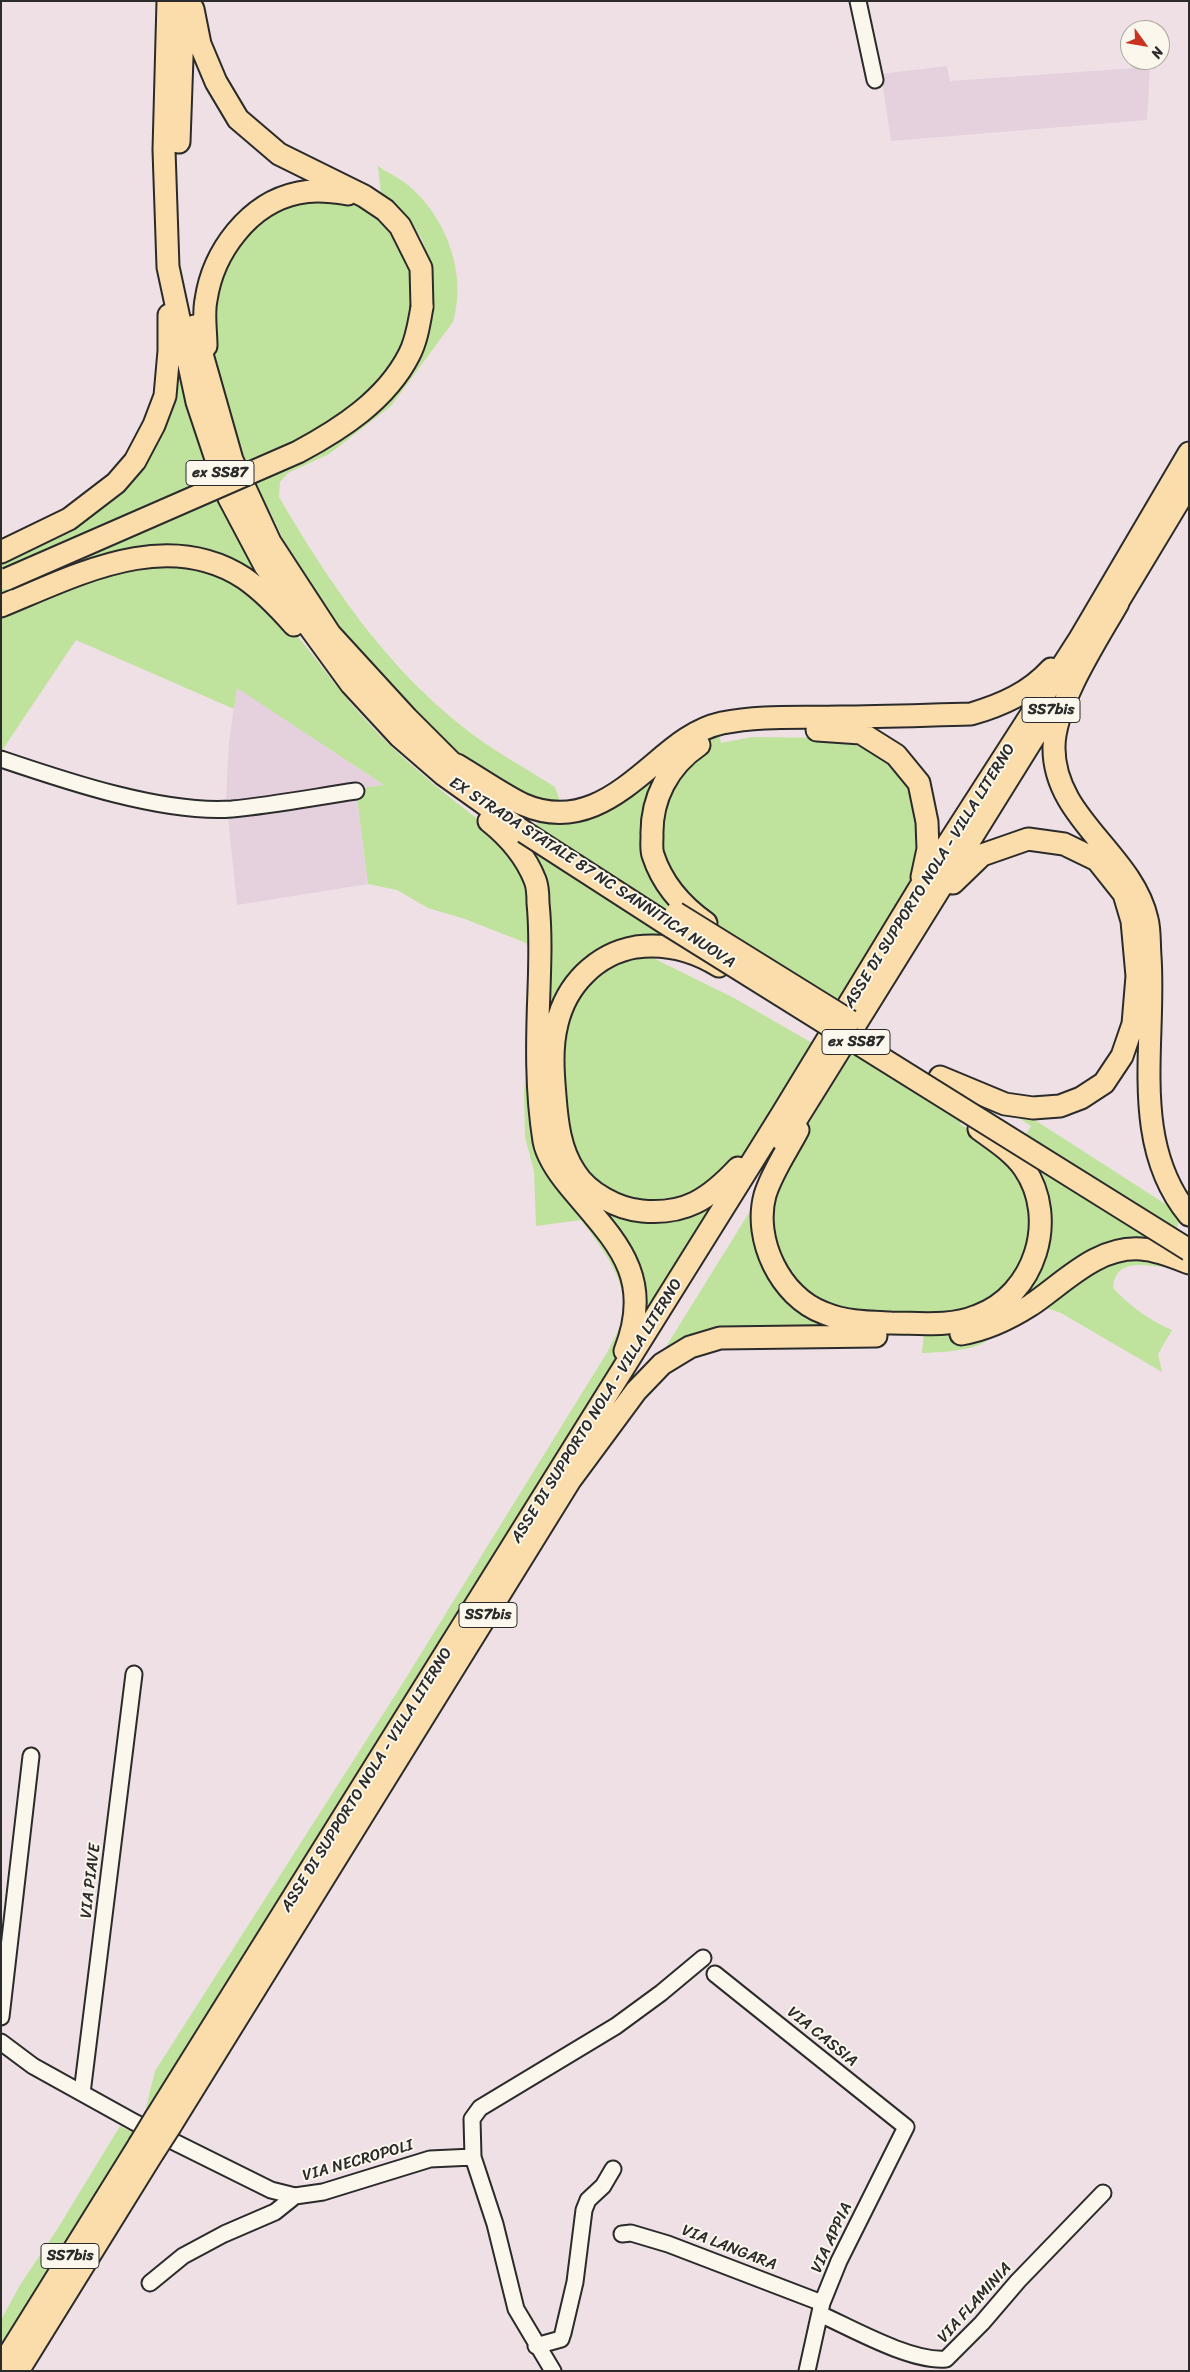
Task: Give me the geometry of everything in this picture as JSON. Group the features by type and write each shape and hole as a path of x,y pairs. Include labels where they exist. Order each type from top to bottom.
{"highway":[{"name":"EX STRADA STATALE 87 NC SANNITICA NUOVA","path":"168,1 164,150 168,268 197,402 229,498 265,566 351,684 399,736 447,768 528,827 763,985 931,1080 1189,1233"},
{"name":"EX STRADA STATALE 87 NC SANNITICA NUOVA","path":"184,1 178,161 180,260 206,369 232,460 270,542 330,634 447,768"},
{"path":"4,580 298,452 341,427 372,403 398,374 410,354 418,331 422,307 421,268 412,245 400,226 364,196 279,154 238,119 216,82 200,44 192,1"},
{"path":"206,369 205,301 213,270 234,233 261,208 297,193 326,190 364,196"},
{"path":"1,552 69,519 116,483 135,461 154,425 165,396 169,351 168,268"},
{"name":"ASSE DI SUPPORTO NOLA - VILLA LITERNO","path":"164,2121 605,1397 782,1114 919,889 1079,640 1189,453"},
{"name":"ASSE DI SUPPORTO NOLA - VILLA LITERNO","path":"1,2367 164,2121 571,1479 806,1105 865,1006 911,936 1189,484"},
{"path":"1,606 74,576 117,562 161,555 182,555 203,560 237,575 261,592 351,684"},
{"path":"1118,602 1063,704 1054,746 1059,786 1091,832 1121,867 1138,892 1148,919 1145,978 1150,1110 1156,1150 1166,1182 1189,1215"},
{"path":"731,946 684,906 672,892 661,874 652,853 652,819 658,797 668,776 681,759 698,746 722,736 769,727 800,723 971,714 1003,704 1039,682 1079,640"},
{"path":"447,768 466,802 528,827 603,803 621,792 677,745 696,732 742,719 765,716 861,733 896,755 919,783 927,822 928,849 919,889"},
{"name":"EX STRADA STATALE 87 NC SANNITICA NUOVA","path":"528,827 731,946 1189,1250"},
{"path":"528,827 542,934 546,1086 544,1144 559,1174 617,1244 628,1265 634,1287 636,1311 633,1330 605,1397"},
{"path":"911,936 955,881 982,855 1028,839 1064,844 1097,860 1124,894 1145,978 1122,1056 1104,1083 1081,1098 1060,1106 1033,1108 1005,1104 931,1080"},
{"path":"763,985 726,970 704,957 664,945 627,949 601,959 575,984 565,1002 557,1024 554,1054 546,1086 562,1146 575,1173 607,1200 638,1211 656,1212 684,1209 720,1188 782,1114"},
{"path":"571,1479 636,1391 662,1364 690,1347 720,1338 922,1330 961,1322 979,1316 1007,1298 1031,1268 1037,1251 1041,1218 1032,1184 1024,1168 999,1143 954,1111 931,1080"},
{"path":"806,1105 798,1131 765,1194 762,1213 763,1231 774,1264 792,1291 805,1303 823,1313 855,1322 956,1335 992,1326 1031,1304 1084,1265 1120,1251 1141,1249 1162,1253 1189,1262"},
{"name":"ASSE DI SUPPORTO NOLA - VILLA LITERNO","path":"18,2371 146,2149"}],"street":[{"path":"858,1 874,80"},
{"path":"1,759 55,777 189,808 231,809 356,791"},
{"name":"VIA PIAVE","path":"82,2093 134,1674"},
{"path":"1,2016 31,1756"},
{"path":"553,2371 536,2346 516,2309 495,2224 473,2157 472,2120 480,2108 616,2026 661,1993 703,1958"},
{"name":"VIA CASSIA","path":"715,1974 906,2127"},
{"name":"VIA NECROPOLI","path":"1,2042 33,2066 134,2122 271,2190 296,2196 323,2192 430,2159 473,2157"},
{"name":"VIA APPIA","path":"807,2371 821,2308 839,2260 906,2127"},
{"path":"536,2346 561,2339 564,2333 575,2282 584,2210 588,2200 604,2186 613,2169"},
{"name":"VIA FLAMINIA","path":"821,2308 908,2352 932,2360 946,2359 1103,2193"},
{"path":"150,2283 183,2256 224,2234 275,2212 296,2196"},
{"name":"VIA LANGARA","path":"622,2234 631,2234 668,2244 821,2308"}],"shaded area":[{"path":"947,66 950,81 1120,69 1150,70 1147,120 891,141 881,74"},
{"path":"237,687 385,786 356,790 368,884 237,905 226,797 229,742"}],"green space":[{"path":"378,166 404,182 418,195 431,210 441,227 455,264 457,303 453,322 391,406 329,454 288,473 280,482 279,497 338,591 383,650 435,703 474,736 555,787 560,801 537,803 488,777 445,741 388,688 318,599 286,545 254,479 398,384 431,269 422,239 409,219 381,194"},
{"path":"302,197 354,203 383,220 398,239 414,275 413,319 393,369 340,420 247,467 214,365 209,326 211,299 246,230"},
{"path":"174,350 275,593 181,552 1,602 1,590 30,577 1,572 1,558 125,481"},
{"path":"157,561 187,563 217,570 235,579 269,605 285,621 366,721 423,775 494,833 510,850 516,860 527,854 523,846 540,818 574,818 599,811 617,802 681,750 699,739 718,731 721,743 752,737 836,738 858,743 881,755 898,768 910,782 923,817 924,835 917,872 907,894 840,1004 730,935 730,933 704,917 706,913 678,893 654,927 679,943 652,940 655,959 734,998 814,1044 762,1130 738,1162 704,1192 689,1200 673,1205 650,1208 620,1200 606,1193 583,1173 574,1161 565,1139 562,1121 560,1076 549,1078 551,1123 556,1145 565,1166 578,1185 595,1199 615,1210 636,1216 659,1217 681,1214 701,1207 720,1194 722,1195 639,1330 640,1298 635,1271 625,1249 564,1172 552,1147 547,1130 545,1079 534,1080 534,1104 537,1127 547,1161 564,1189 617,1255 626,1273 630,1294 630,1317 620,1352 590,1407 146,2118 145,2112 155,2071 401,1686 608,1351 621,1323 623,1308 619,1280 613,1267 581,1220 536,1226 534,1171 525,1137 524,1091 530,1033 529,951 526,943 465,919 428,908 397,890 368,884 356,789 384,785 237,688 234,709 76,640 1,752 1,612 129,565"},
{"path":"852,1054 961,1122 960,1124 987,1140 985,1145 1010,1161 1031,1126 1013,1114 1030,1117 1181,1214 1170,1251 1160,1267 1129,1266 1118,1273 1113,1288 1141,1312 1172,1330 1158,1354 1162,1372 1061,1313 1042,1308 1026,1314 979,1345 944,1352 922,1353 924,1332 739,1332 711,1336 691,1342 663,1356 662,1353 757,1200 760,1201 759,1219 765,1255 781,1287 793,1300 808,1311 825,1319 849,1325 924,1328 925,1317 859,1317 838,1313 819,1305 802,1294 789,1279 778,1262 771,1244 768,1224 768,1203 775,1177"},
{"path":"120,2126 136,2134 1,2353 1,2320 20,2285 58,2228"}]}
